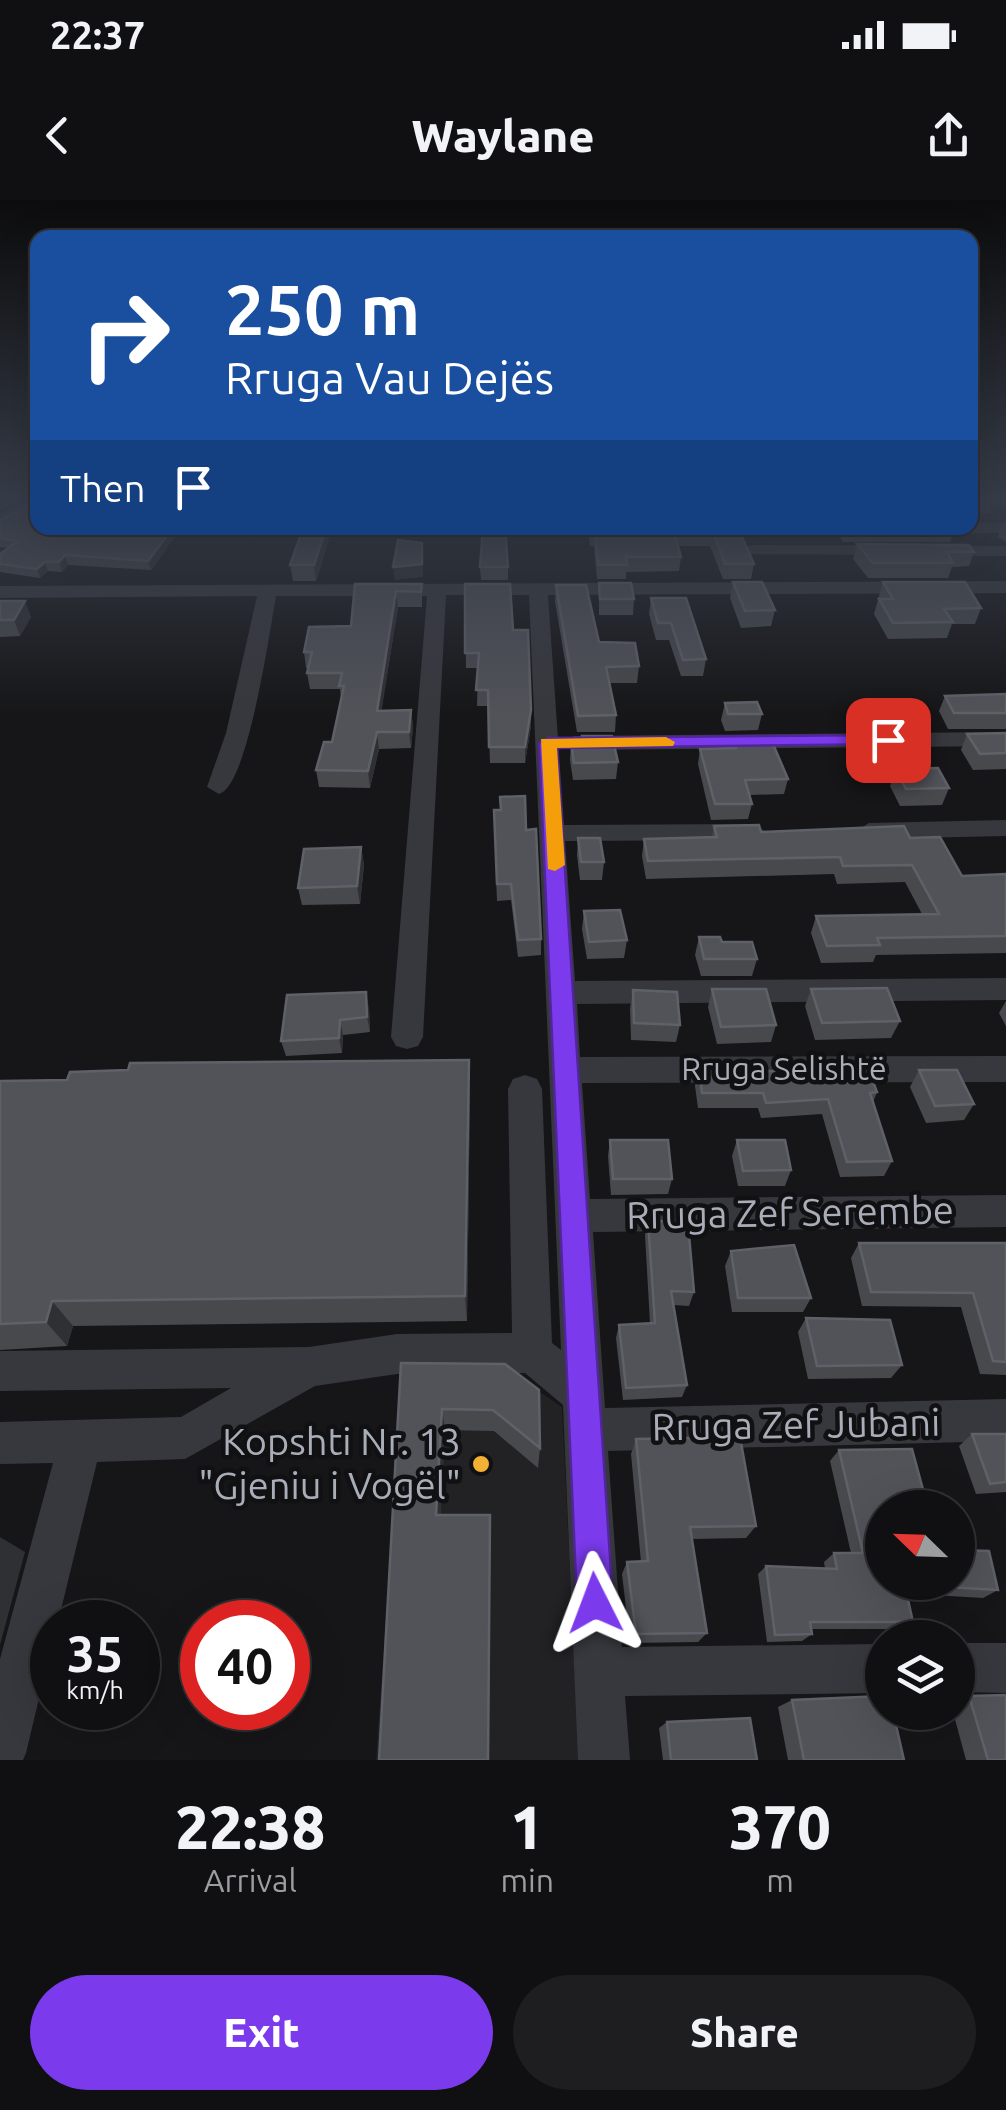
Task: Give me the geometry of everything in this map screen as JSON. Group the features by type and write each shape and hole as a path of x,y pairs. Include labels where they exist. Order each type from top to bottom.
{"street":[{"path":"762,571 770,588"},
{"path":"6,590 1006,587"},
{"path":"538,590 554,833 562,1070 574,1216 604,1760"},
{"path":"220,787 238,733 268,591"},
{"path":"407,1037 437,591"},
{"path":"548,743 1006,739"},
{"path":"850,832 1006,828"},
{"path":"554,833 772,832"},
{"path":"560,993 1006,989"},
{"name":"Rruga Selishtë","path":"562,1070 1006,1069"},
{"path":"525,1090 532,1354 585,1412"},
{"name":"Rruga Zef Serembe","path":"574,1216 1006,1211"},
{"path":"0,1371 309,1368 397,1354 532,1354"},
{"path":"0,1443 185,1438 309,1368"},
{"name":"Rruga Zef Jubani","path":"585,1412 1006,1420"},
{"path":"0,1752 81,1441"},
{"path":"975,1668 1006,1668"},
{"path":"599,1672 865,1669"}],"shaded area":[{"path":"510,1372 562,1407 579,1760 376,1760 403,1376"}],"building":[{"path":"733,582 762,582 775,610 745,611"},
{"path":"883,582 965,582 981,608 944,609 953,622 893,623 879,599 893,599"},
{"path":"599,583 631,583 634,599 600,599"},
{"path":"355,584 422,584 421,592 396,591 377,711 411,710 409,732 377,732 368,771 316,770 324,742 332,742 344,686 339,686 342,673 307,673 312,652 304,652 309,627 351,626"},
{"path":"465,584 510,584 513,630 528,630 531,710 525,747 489,747 488,690 476,690 479,653 465,653"},
{"path":"556,585 586,585 599,642 635,643 639,666 606,667 616,715 578,716"},
{"path":"651,598 686,598 706,659 683,660 671,623 658,623"},
{"path":"0,601 25,601 14,620 0,620"},
{"path":"1006,694 1006,713 954,713 945,696"},
{"path":"757,702 762,714 728,714 725,703"},
{"path":"1006,733 1006,753 980,754 967,734"},
{"path":"582,736 612,736 618,762 574,763 571,742 583,742"},
{"path":"734,737 770,737 788,779 745,780 752,804 715,804 700,749 736,748"},
{"path":"938,768 949,788 906,789 896,769"},
{"path":"525,796 526,830 536,829 541,939 518,940 511,884 497,884 494,810 501,810 500,797"},
{"path":"759,825 761,832 904,826 910,838 940,837 962,876 1006,874 1006,936 877,938 880,945 827,946 816,916 939,914 912,865 843,866 840,857 648,861 644,839 717,837 714,826"},
{"path":"578,838 600,838 604,862 581,862"},
{"path":"361,847 357,886 298,888 304,849"},
{"path":"620,910 627,940 589,942 584,911"},
{"path":"699,937 752,942 757,959 704,959"},
{"path":"887,988 900,1021 822,1023 811,989"},
{"path":"712,989 766,989 776,1025 721,1027"},
{"path":"633,990 677,992 680,1025 634,1023"},
{"path":"366,992 367,1017 340,1020 339,1038 281,1041 287,995"},
{"path":"469,1060 465,1296 52,1301 46,1322 0,1324 0,1081 67,1080 70,1072 128,1070 130,1063"},
{"path":"919,1070 957,1070 974,1104 935,1106"},
{"path":"699,1071 869,1071 877,1092 870,1093 892,1161 847,1162 828,1099 766,1103 763,1093 702,1093"},
{"path":"610,1140 668,1140 672,1179 613,1179"},
{"path":"737,1140 785,1140 791,1170 743,1171"},
{"path":"648,1220 688,1223 694,1292 671,1291 687,1385 626,1388 619,1325 655,1323"},
{"path":"859,1243 1006,1243 1006,1362 993,1361 973,1293 871,1292"},
{"path":"794,1245 811,1298 738,1298 731,1251"},
{"path":"806,1318 890,1320 902,1365 817,1366"},
{"path":"401,1363 505,1364 539,1390 540,1448 493,1410 442,1409 436,1515 490,1515 488,1760 379,1760"},
{"path":"972,1434 1006,1434 1006,1482 990,1484"},
{"path":"740,1437 756,1526 690,1527 707,1633 636,1634 627,1562 648,1561 636,1439"},
{"path":"912,1449 923,1490 865,1490 865,1600 908,1600 913,1620 810,1622 812,1634 775,1635 766,1566 837,1569 834,1553 863,1553 839,1450"},
{"path":"975,1551 989,1551 998,1590 975,1589"},
{"path":"1006,1695 1006,1760 988,1760 975,1716 975,1696"},
{"path":"865,1697 865,1730 897,1730 904,1760 804,1760 792,1700"},
{"path":"750,1718 757,1760 671,1760 667,1722"}],"slow traffic":[{"path":"555,865 548,743 666,742"}],"place":[{"name":"Kopshti Nr. 13 \"Gjeniu i Vogël\"","path":"481,1464"}],"route":[{"path":"595,1603 562,1070 548,743 888,740"}]}
